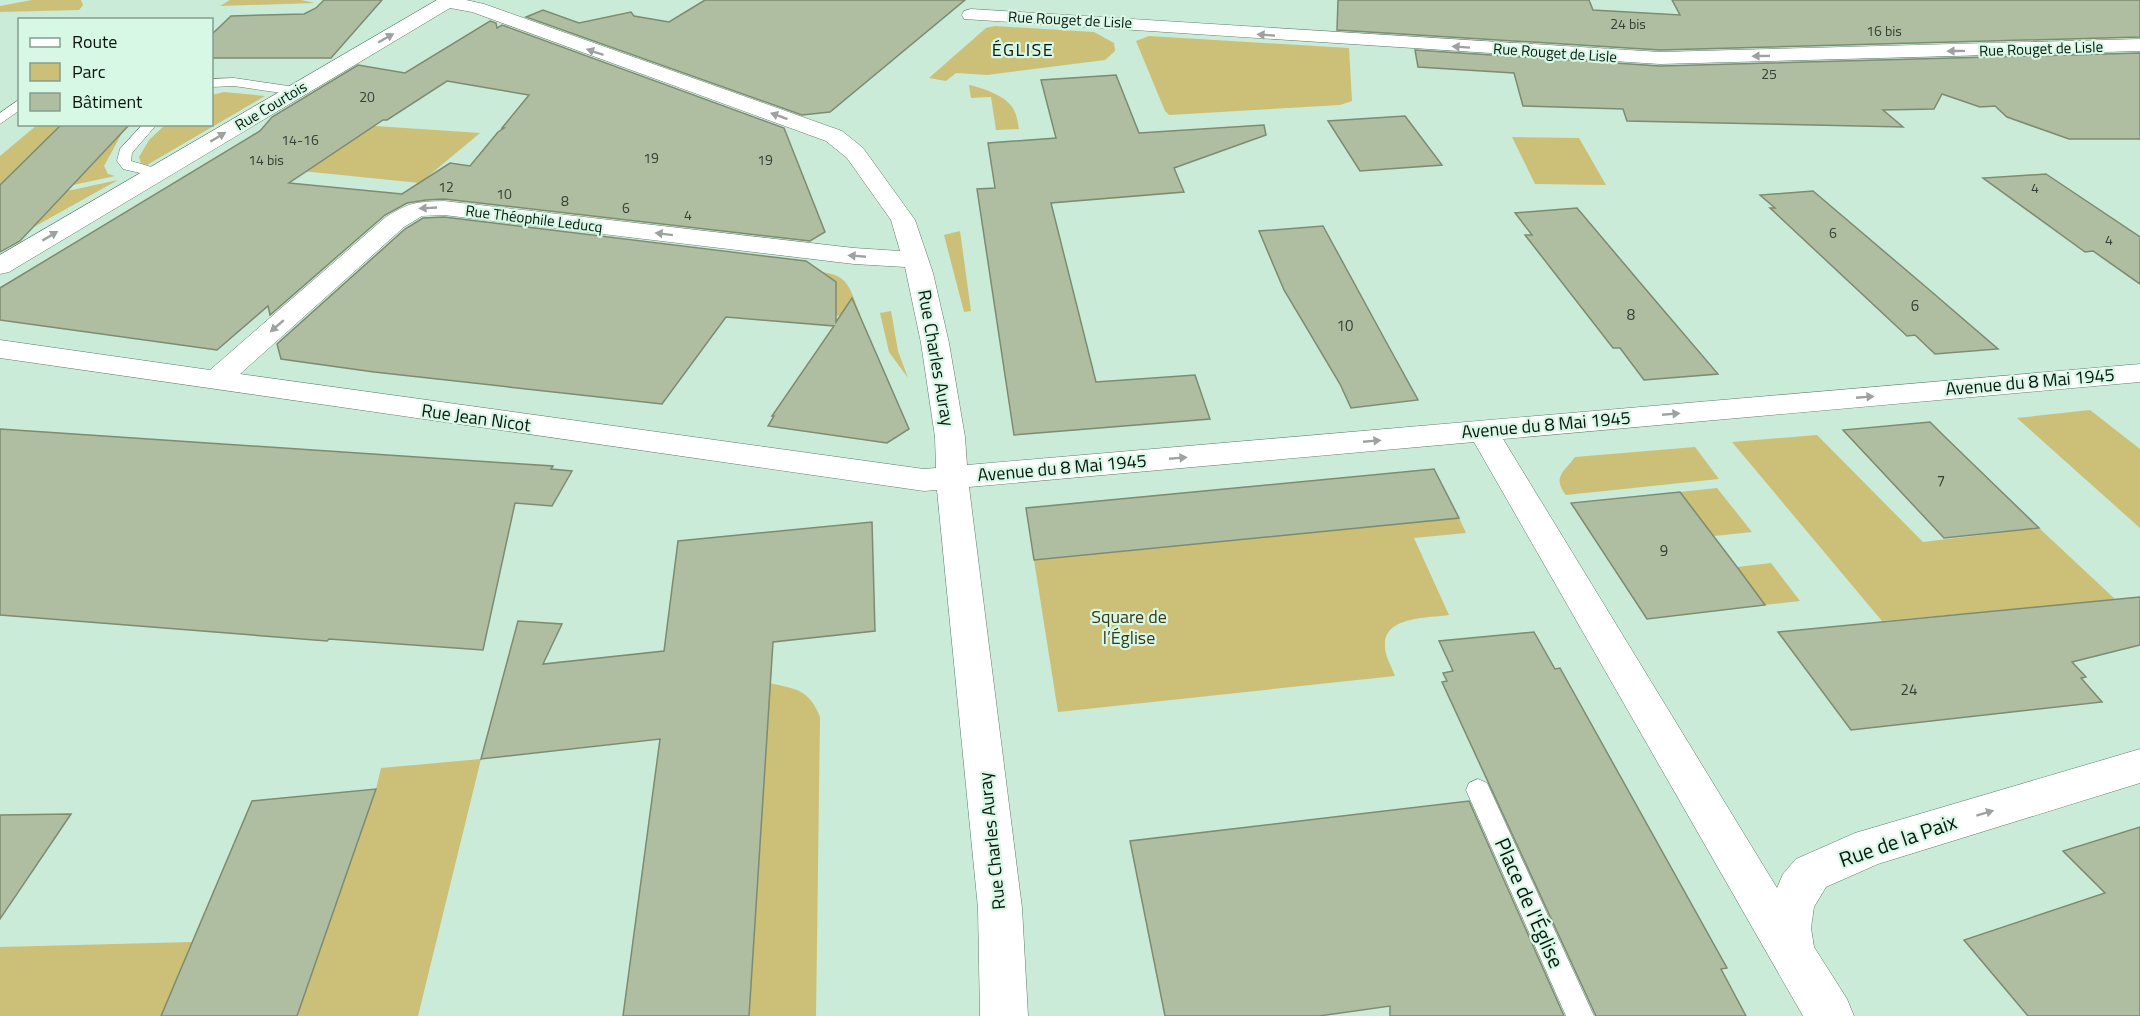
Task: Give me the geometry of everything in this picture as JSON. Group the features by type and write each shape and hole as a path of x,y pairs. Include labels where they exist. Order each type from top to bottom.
{"street":[{"name":"Rue Rouget de Lisle","path":"988,0 970,15 1660,58 2140,45"},
{"name":"Rue Courtois","path":"0,266 449,1"},
{"name":"Rue Charles Auray","path":"449,1 477,8 834,136 855,153 903,220 916,261 934,343 950,437 952,478 1000,908 1004,1016"},
{"name":"Rue Théophile Leducq","path":"215,381 395,222 416,209 429,207 831,254 916,261"},
{"name":"Rue Jean Nicot","path":"0,350 887,477 924,480 952,478"},
{"name":"Avenue du 8 Mai 1945","path":"952,478 2140,373"},
{"path":"1483,431 1792,954"},
{"name":"Rue de la Paix","path":"1830,1016 1792,954 1788,928 1799,888 1811,873 1870,847 2140,766"}],"lane":[{"path":"213,83 234,82 296,91"},
{"path":"0,120 18,105"},
{"path":"149,126 125,152 124,161 128,166 157,173"},
{"name":"Place de l'Église","path":"1478,790 1580,1016"}],"green space":[{"path":"32,0 81,0 83,5 79,10 0,12 0,6"},
{"path":"230,0 301,0 315,3 220,6"},
{"path":"995,26 1094,32 1114,43 1115,51 1105,60 987,75 956,73 946,81 929,78 986,28"},
{"path":"1149,36 1349,48 1352,101 1340,105 1169,115 1165,111 1136,41"},
{"path":"969,85 988,91 1011,105 1017,117 1019,129 996,130 991,97 971,98"},
{"path":"224,92 265,96 147,165 141,163 139,157 149,140 164,126 213,126 213,95"},
{"path":"360,125 480,133 420,183 292,170"},
{"path":"36,126 61,126 0,185 0,156"},
{"path":"122,133 104,166 108,174 115,176 73,185"},
{"path":"1512,137 1579,138 1606,185 1535,184"},
{"path":"118,180 23,233 0,195 72,190"},
{"path":"960,231 971,311 964,312 944,235"},
{"path":"821,272 838,276 848,285 860,314 836,316"},
{"path":"891,311 898,351 908,378 889,352 880,313"},
{"path":"2090,410 2140,449 2140,528 2017,418"},
{"path":"1817,435 1923,542 2039,528 2116,600 1882,621 1732,442"},
{"path":"1695,447 1719,479 1566,495 1560,484 1561,475 1575,457"},
{"path":"1717,488 1752,532 1714,536 1680,492"},
{"name":"Square de l’Église","path":"1459,518 1466,533 1414,538 1449,615 1410,620 1392,628 1387,635 1385,648 1395,676 1058,712 1034,560"},
{"path":"1771,563 1800,601 1765,605 1737,567"},
{"path":"769,683 787,687 806,696 820,717 816,1016 749,1016"},
{"path":"481,759 418,1016 297,1016 376,789 381,768"},
{"path":"192,942 161,1016 0,1016 0,947"}],"building":[{"path":"324,0 382,0 331,58 213,58 213,33 231,16 304,14 316,8"},
{"path":"705,0 965,0 830,112 802,115 526,17 543,10 579,23 631,12 634,16 669,22"},
{"path":"1338,0 1589,0 1593,10 1680,15 1672,0 2140,0 2140,37 1660,50 1337,30"},
{"path":"490,21 496,23 497,28 502,25 784,128 825,232 810,241 444,199 426,200 407,203 385,215 270,315 268,306 217,350 0,320 0,288 260,131 272,117 358,65 405,73","holes":["447,81 529,95 502,128 504,128 498,132 470,166 450,163 402,194 289,183 383,120 387,120"]},
{"path":"1415,50 1660,66 2140,53 2140,139 2069,139 2007,117 1995,106 1980,107 1942,94 1934,109 1883,110 1903,127 1627,121 1623,109 1523,106 1514,73 1418,67"},
{"path":"1116,75 1139,133 1264,125 1266,135 1174,168 1184,192 1051,203 1096,382 1195,375 1210,419 1014,435 977,189 995,188 988,143 1056,138 1041,80"},
{"path":"1405,116 1442,165 1360,171 1328,121"},
{"path":"60,126 128,126 20,241 0,252 0,185"},
{"path":"2046,174 2140,237 2140,284 2093,251 2085,252 1983,178"},
{"path":"1813,191 1998,349 1935,354 1915,335 1907,336 1770,208 1775,208 1760,195"},
{"path":"1577,208 1718,374 1644,380 1620,348 1613,348 1525,235 1532,235 1515,213"},
{"path":"444,217 806,261 836,282 836,322 852,298 909,429 887,443 768,426 774,416 772,416 834,326 726,317 662,404 374,372 281,359 277,344 405,229 423,218"},
{"path":"1323,226 1418,400 1351,408 1340,384 1284,290 1259,231"},
{"path":"1930,422 2039,528 1944,538 1843,430"},
{"path":"0,429 553,466 551,469 572,471 552,506 515,503 483,650 329,639 327,641 0,615"},
{"path":"1434,469 1459,518 1034,560 1026,508"},
{"path":"1680,492 1765,605 1647,619 1571,503"},
{"path":"872,522 875,631 773,642 749,1016 623,1016 660,739 481,759 518,621 562,624 543,664 664,651 678,541"},
{"path":"2140,597 2140,645 2072,662 2086,677 2081,678 2102,702 1851,730 1778,632"},
{"path":"1534,632 1555,669 1560,668 1727,968 1721,969 1746,1016 1596,1016 1442,682 1447,681 1443,673 1453,671 1439,641"},
{"path":"376,789 297,1016 161,1016 252,801"},
{"path":"1469,801 1564,1016 1390,1016 1390,1006 1319,1016 1165,1016 1130,841"},
{"path":"71,814 0,919 0,815"},
{"path":"2140,827 2140,1016 2028,1016 1964,940 2105,893 2063,851"}],"district":[{"name":"ÉGLISE","path":"1023,50"}]}
